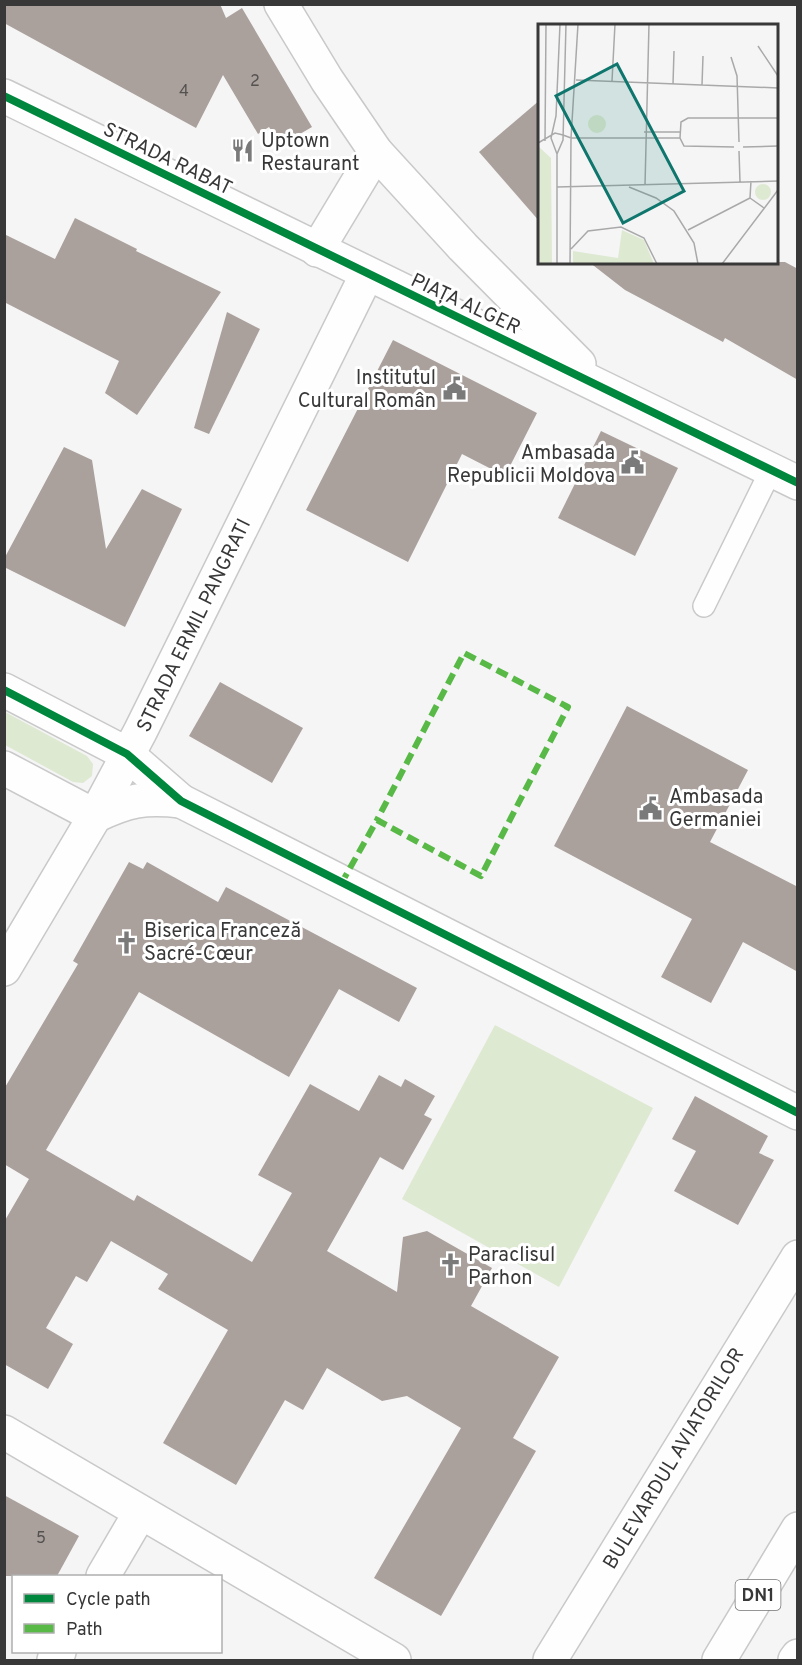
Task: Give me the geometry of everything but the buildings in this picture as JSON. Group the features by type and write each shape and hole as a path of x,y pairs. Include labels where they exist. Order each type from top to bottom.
{"street":[{"name":"PIAȚA ALGER","path":"281,4 327,80 376,152 519,306 600,384"},
{"name":"STRADA RABAT","path":"4,96 317,250"},
{"path":"317,250 376,152"},
{"name":"PIAȚA ALGER","path":"317,250 600,384"},
{"name":"STRADA ERMIL PANGRATI","path":"4,969 96,816 367,274"},
{"path":"600,384 784,476"},
{"path":"4,690 127,754 181,801 798,1113"},
{"path":"4,768 96,816 136,800 152,798 181,801"},
{"name":"BULEVARDUL AVIATORILOR","path":"550,1660 798,1257"},
{"path":"4,1432 394,1660"},
{"path":"104,1575 140,1512"},
{"name":"DN1","path":"719,1660 798,1529"},
{"path":"795,1660 798,1656"}],"lane":[{"path":"704,606 784,476"}],"green space":[{"path":"5,712 87,756 93,764 92,776 83,783 73,782 5,745"},
{"path":"495,1025 653,1108 559,1287 402,1199"}],"marked path":[{"path":"341,884 377,820 481,876 568,707 464,653 377,820"}],"cycle path":[{"path":"4,96 798,483"},
{"path":"4,690 127,754 181,801 798,1113"}],"place":[{"name":"Uptown Restaurant","path":"243,151"},
{"name":"Institutul Cultural Român","path":"454,388"},
{"name":"Ambasada Republicii Moldova","path":"633,463"},
{"name":"Ambasada Germaniei","path":"651,808"},
{"name":"Biserica Franceză Sacré-Cœur","path":"126,942"},
{"name":"Paraclisul Parhon","path":"450,1265"}]}
